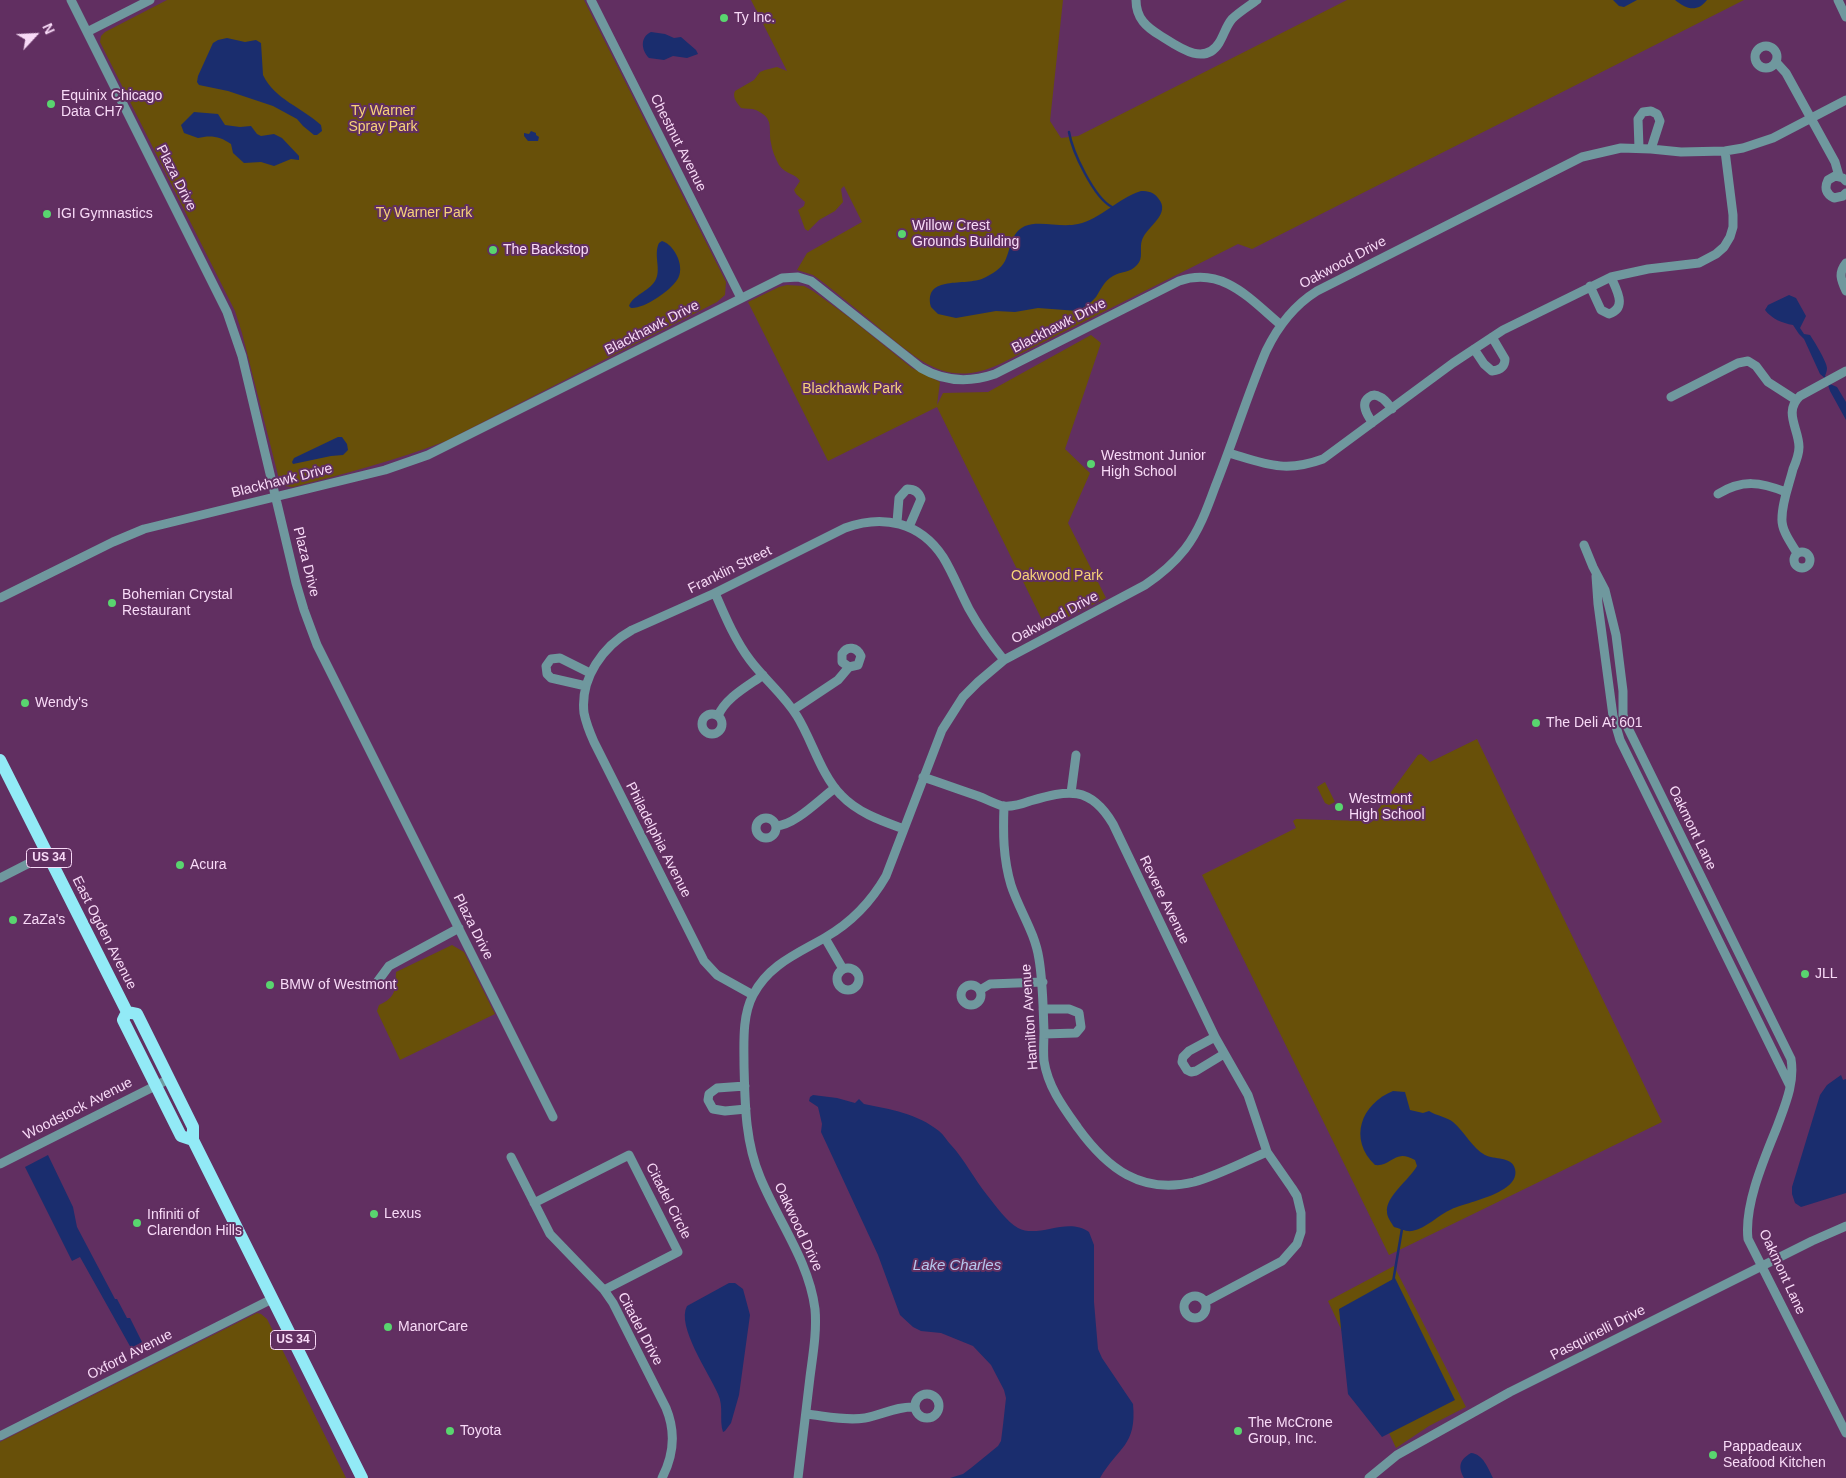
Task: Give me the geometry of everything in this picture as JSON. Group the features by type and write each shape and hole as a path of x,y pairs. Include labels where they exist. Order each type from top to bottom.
{"main road":[{"name":"East Ogden Avenue","path":"0,760 127,1012"},
{"name":"East Ogden Avenue","path":"127,1012 136,1014 169,1079 193,1127 193,1140 362,1478"},
{"name":"East Ogden Avenue","path":"127,1012 123,1020 181,1136 193,1140"}],"street":[{"name":"Plaza Drive","path":"71,0 227,312 242,356 304,610 317,645 553,1117"},
{"path":"87,32 150,0"},
{"name":"Chestnut Avenue","path":"590,0 741,298"},
{"path":"1136,0 1138,16 1146,26 1183,50 1194,54 1205,53 1215,48 1232,19 1257,0"},
{"path":"1838,0 1846,16"},
{"path":"1776,62 1786,73 1842,178"},
{"name":"Oakwood Drive","path":"798,1478 816,1328 812,1291 802,1262 759,1175 748,1134 745,1086 745,1030 747,1015 753,995 779,964 843,926 869,903 886,876 923,777 942,730 953,710 978,682 1004,660 1145,585 1166,570 1185,549 1195,534 1229,453 1258,370 1273,337 1295,307 1317,291 1571,162 1607,150 1640,148 1681,152 1725,151 1759,144 1846,100"},
{"path":"1640,148 1638,119 1643,112 1651,111 1657,114 1660,121 1651,149"},
{"path":"1229,453 1272,466 1298,466 1323,459 1492,337 1611,277 1648,269 1699,263 1716,254 1724,247 1730,237 1733,221 1725,151"},
{"path":"1842,178 1834,176 1828,180 1827,192 1830,196 1838,198 1846,193"},
{"path":"1846,263 1840,272 1840,277 1846,291"},
{"name":"Blackhawk Drive","path":"0,598 126,536 161,524 384,470 428,455 782,278 805,278 818,286 921,368 932,374 953,380 975,379 995,374 1190,277 1200,276 1226,282 1281,324"},
{"path":"1590,286 1601,310 1609,314 1614,312 1618,309 1620,300 1611,277"},
{"path":"1474,349 1488,369 1492,371 1500,369 1505,363 1505,359 1492,337"},
{"path":"1671,397 1738,363 1748,361 1756,366 1768,382 1796,400"},
{"path":"1797,553 1782,524 1786,492 1799,447 1792,419 1796,400 1808,391 1846,371"},
{"path":"1372,423 1364,407 1364,403 1369,397 1372,395 1380,396 1392,408"},
{"path":"1718,494 1735,486 1757,483 1786,492"},
{"path":"909,527 920,504 920,495 916,491 907,490 899,498 897,522 909,527 930,542 942,556 977,622 1004,660"},
{"name":"Franklin Street","path":"590,672 605,650 622,635 715,593 845,528 862,523 897,522"},
{"name":"Oakmont Lane","path":"1584,545 1605,590 1616,635 1623,691 1623,715 1626,724 1788,1052 1793,1077 1749,1211 1747,1224 1748,1239 1846,1433"},
{"name":"Oakmont Lane","path":"1595,572 1613,716 1620,740 1790,1086"},
{"path":"715,593 741,646 793,710 835,788 850,804 862,812 904,829"},
{"path":"586,686 551,678 547,674 546,666 551,660 560,658 590,672"},
{"path":"793,710 838,680 849,667"},
{"name":"Philadelphia Avenue","path":"590,672 584,696 584,714 594,742 699,953 717,975 753,995"},
{"path":"718,716 720,710 731,698 763,675"},
{"path":"923,777 1004,806 1023,804 1060,793 1071,793 1076,755"},
{"path":"776,826 794,820 835,788"},
{"name":"Revere Avenue","path":"1071,793 1089,799 1103,809 1113,824 1214,1037 1248,1095 1267,1152 1297,1196 1301,1213 1301,1232 1297,1244 1282,1261 1205,1302"},
{"name":"Hamilton Avenue","path":"1004,806 1003,836 1005,862 1011,884 1036,944 1043,982 1044,1060 1049,1081 1055,1094 1097,1153 1110,1165 1131,1177 1158,1184 1182,1184 1200,1180 1267,1152"},
{"path":"0,878 47,854"},
{"path":"375,985 389,966 459,928"},
{"path":"825,938 843,969"},
{"path":"980,990 990,984 1043,982"},
{"path":"1043,1009 1069,1009 1079,1013 1081,1027 1076,1033 1044,1034"},
{"path":"1214,1037 1185,1054 1182,1062 1184,1066 1191,1072 1196,1071 1224,1054"},
{"name":"Woodstock Avenue","path":"0,1164 169,1079"},
{"path":"745,1086 717,1088 709,1094 708,1100 713,1109 718,1111 746,1108"},
{"name":"Citadel Circle","path":"534,1203 630,1155 678,1252 604,1290"},
{"name":"Citadel Drive","path":"511,1156 550,1234 604,1290 613,1303 666,1408 672,1425 672,1452 662,1478"},
{"name":"Pasquinelli Drive","path":"1369,1478 1398,1455 1510,1392 1812,1241 1846,1226"},
{"name":"Oxford Avenue","path":"0,1436 272,1299"},
{"path":"806,1414 852,1419 878,1415 905,1406 915,1406"}],"green space":[{"name":"Ty Warner Park","path":"167,0 584,0 726,282 725,295 717,302 446,441 351,472 293,487 284,486 279,479 235,311 100,42 101,36 105,32"},
{"path":"751,0 1063,0 1050,121 1061,138 1078,136 1347,0 1744,0 1252,249 1238,244 1000,364 982,371 951,373 937,369 924,362 813,275 797,270 807,253 862,222 844,186 841,189 843,202 835,211 819,220 808,231 805,229 798,210 804,206 805,202 794,190 800,181 785,171 778,162 771,146 770,124 768,120 762,113 756,110 741,108 735,100 735,91 754,80 760,72 777,67 787,71"},
{"path":"787,285 804,286 813,291 912,368 940,382 937,405 943,393 988,392 1091,335 1101,343 1065,449 1090,473 1068,523 1106,598 1046,628 937,407 828,461 748,302"},
{"path":"1477,739 1662,1122 1389,1255 1202,875 1296,828 1293,821 1296,819 1363,821 1367,824 1374,819 1375,814 1418,755 1421,754 1430,762"},
{"path":"1325,782 1335,802 1329,805 1325,803 1317,787"},
{"path":"452,945 464,952 495,1014 400,1060 377,1011 379,1005 392,996 395,988 396,972"},
{"path":"1394,1266 1466,1407 1429,1426 1396,1448 1328,1301"},
{"path":"257,1313 267,1319 346,1478 0,1478 0,1442"}],"water":[{"path":"1613,0 1637,0 1624,7 1619,6"},
{"path":"1675,0 1707,0 1699,7 1691,8 1683,6"},
{"path":"651,32 665,34 674,38 681,37 698,54 687,58 673,56 664,60 649,58 643,48 643,40"},
{"path":"227,38 245,42 256,40 261,43 263,75 268,83 281,97 321,125 322,131 314,135 297,119 273,106 228,91 199,85 197,82 198,76 213,43"},
{"path":"194,112 218,114 225,125 251,126 261,136 274,134 282,138 299,156 299,160 291,159 274,166 261,162 244,163 233,153 231,144 223,139 211,136 198,138 184,133 181,125"},
{"path":"531,131 539,137 538,141 528,141 524,136 524,133 529,134"},
{"path":"1141,191 1155,194 1162,204 1162,209 1157,220 1142,240 1139,262 1134,268 1116,274 1107,280 1096,297 1078,311 1038,308 1015,312 996,311 956,318 938,314 931,307 930,297 933,290 940,286 984,278 999,269 1005,261 1016,233 1025,226 1031,224 1078,224 1094,218 1125,198"},
{"path":"662,241 671,247 680,263 677,280 669,289 643,306 631,308 629,306 631,302 649,288 657,277 657,248"},
{"path":"1789,295 1796,298 1806,316 1800,328 1804,334 1810,335 1823,357 1827,368 1825,376 1830,384 1837,387 1846,402 1846,420 1830,391 1826,379 1820,374 1804,339 1793,325 1777,320 1765,310 1768,305"},
{"path":"338,437 342,437 347,444 348,450 343,455 293,464 294,458"},
{"path":"1841,1075 1843,1080 1846,1079 1846,1193 1801,1207 1795,1203 1792,1187 1820,1095 1827,1085"},
{"path":"1393,1091 1405,1092 1410,1110 1423,1113 1429,1111 1448,1119 1457,1126 1480,1152 1489,1157 1510,1162 1515,1169 1515,1177 1510,1184 1491,1195 1452,1209 1428,1224 1412,1231 1394,1227 1388,1216 1387,1206 1394,1194 1414,1171 1417,1166 1415,1160 1402,1156 1381,1165 1375,1165 1367,1155 1360,1134 1366,1113 1373,1104"},
{"name":"Lake Charles","path":"813,1095 837,1098 855,1103 859,1099 864,1104 913,1116 931,1125 941,1133 956,1151 1001,1213 1018,1228 1026,1231 1035,1231 1072,1226 1089,1232 1094,1245 1094,1302 1098,1349 1133,1404 1132,1429 1129,1438 1100,1478 950,1478 963,1474 998,1446 1001,1441 1006,1398 1004,1390 991,1365 973,1346 941,1333 921,1331 913,1327 900,1315 878,1255 821,1132 822,1124 818,1107 809,1101"},
{"path":"48,1155 73,1207 77,1227 115,1299 117,1299 127,1318 130,1318 142,1342 131,1348 80,1257 72,1261 25,1167"},
{"path":"1395,1278 1455,1400 1382,1437 1348,1394 1339,1309"},
{"path":"729,1283 735,1283 743,1289 750,1315 739,1395 731,1423 723,1432 720,1399 695,1350 686,1325 685,1315 687,1306"},
{"path":"1471,1453 1482,1459 1493,1478 1464,1478 1460,1467 1464,1458"}],"waterway":[{"path":"1069,132 1079,162 1091,184 1105,202 1112,207"},
{"path":"1393,1282 1402,1229"}],"place":[{"name":"Ty Inc.","path":"724,18"},
{"name":"Equinix Chicago Data CH7","path":"51,104"},
{"name":"IGI Gymnastics","path":"47,214"},
{"name":"Willow Crest Grounds Building","path":"902,234"},
{"name":"The Backstop","path":"493,250"},
{"name":"Westmont Junior High School","path":"1091,464"},
{"name":"Bohemian Crystal Restaurant","path":"112,603"},
{"name":"Wendy's","path":"25,703"},
{"name":"The Deli At 601","path":"1536,723"},
{"name":"Westmont High School","path":"1339,807"},
{"name":"Acura","path":"180,865"},
{"name":"ZaZa's","path":"13,920"},
{"name":"JLL","path":"1805,974"},
{"name":"BMW of Westmont","path":"270,985"},
{"name":"Lexus","path":"374,1214"},
{"name":"Infiniti of Clarendon Hills","path":"137,1223"},
{"name":"ManorCare","path":"388,1327"},
{"name":"Toyota","path":"450,1431"},
{"name":"The McCrone Group, Inc.","path":"1238,1431"},
{"name":"Pappadeaux Seafood Kitchen","path":"1713,1455"}],"park label":[{"name":"Ty Warner Spray Park","path":"383,120"},
{"name":"Blackhawk Park","path":"852,389"},
{"name":"Oakwood Park","path":"1057,576"}]}
